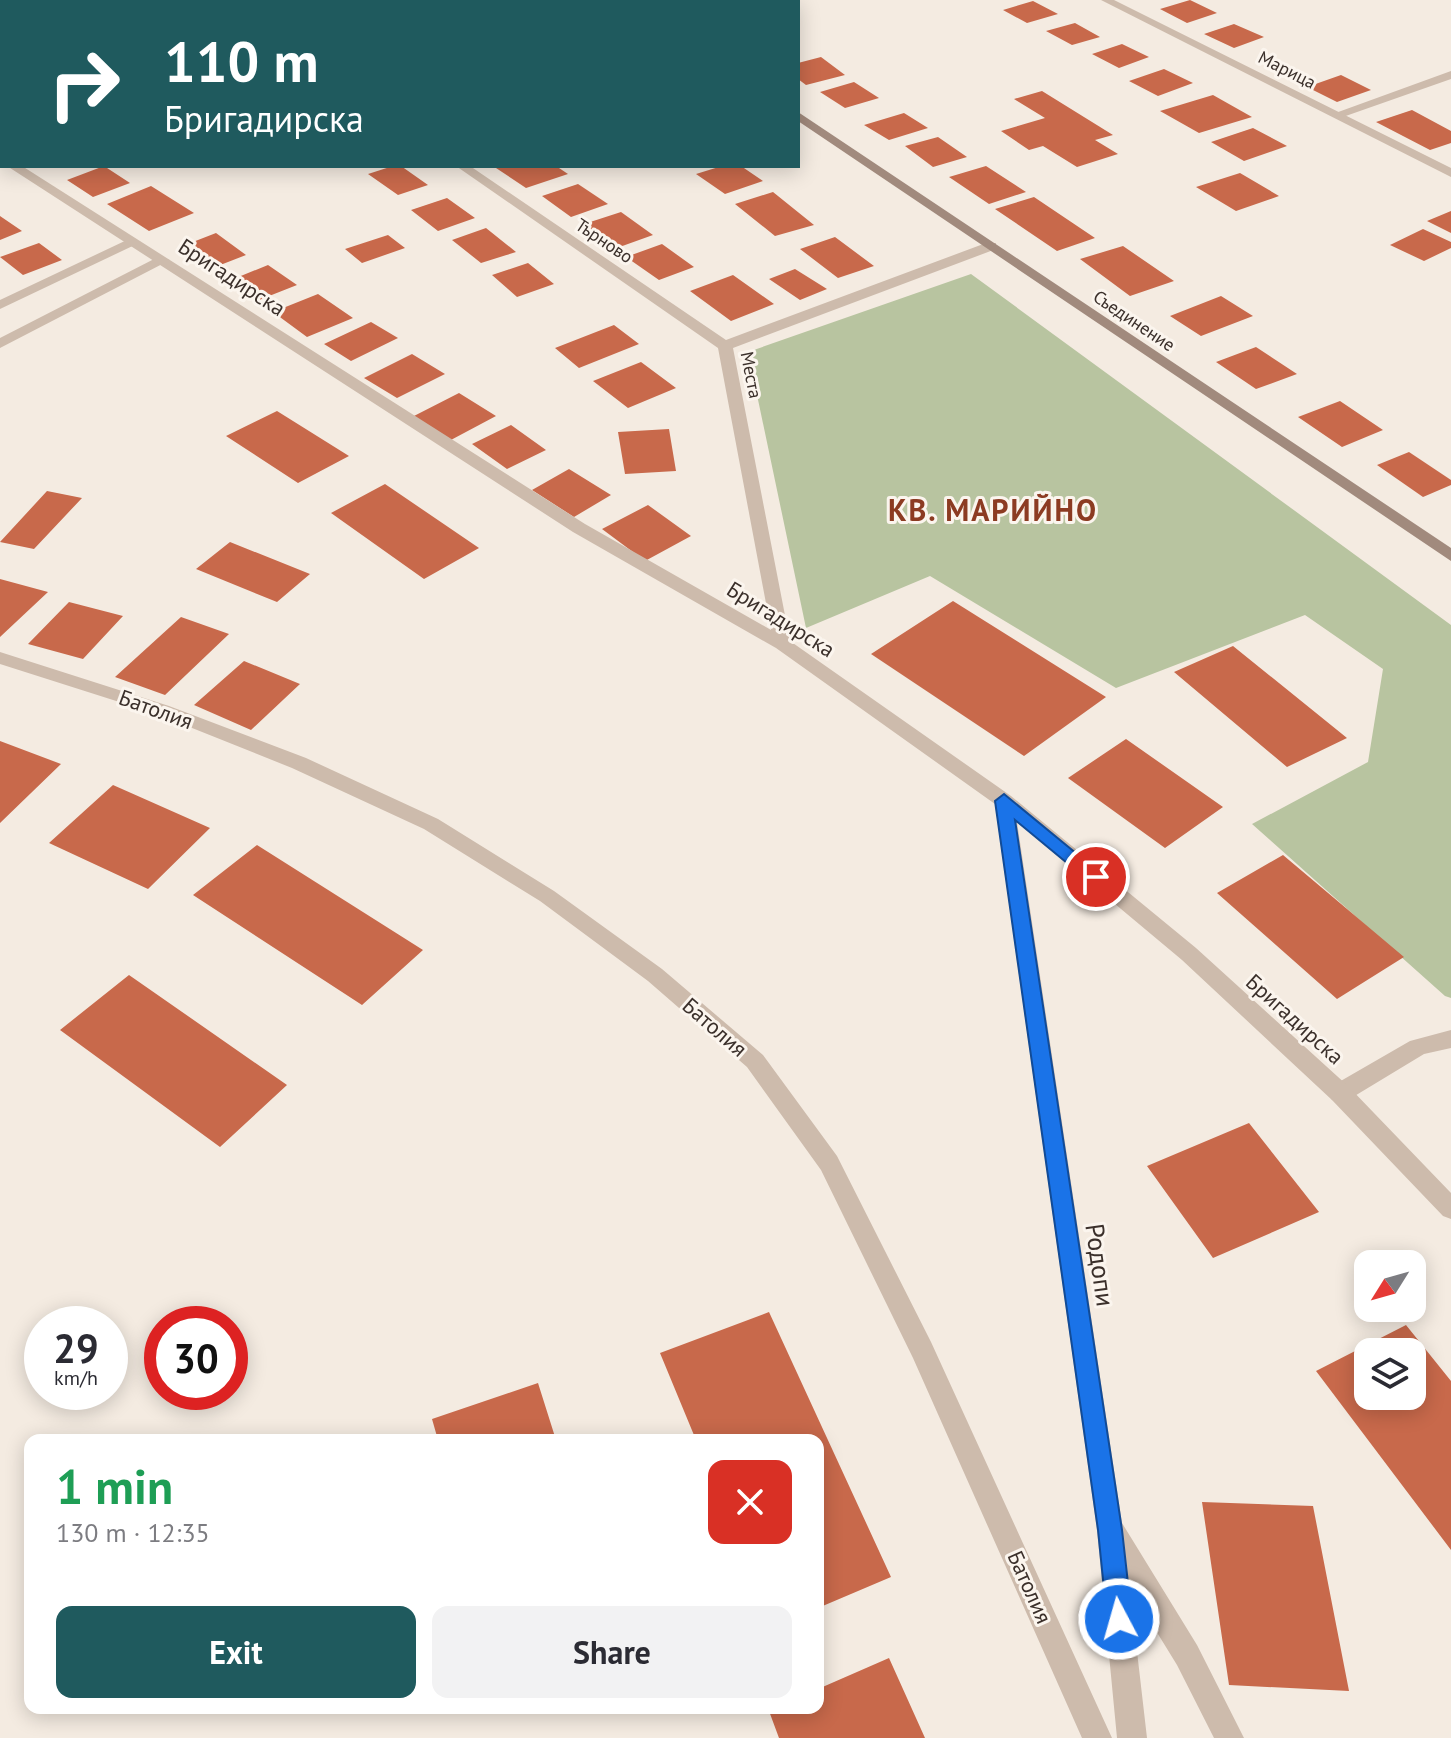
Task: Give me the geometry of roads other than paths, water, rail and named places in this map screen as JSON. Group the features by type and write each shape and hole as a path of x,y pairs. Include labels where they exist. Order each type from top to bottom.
{"street":[{"name":"Марица","path":"1106,0 1451,173"},
{"path":"1336,115 1451,75"},
{"name":"Съединение","path":"800,117 1451,556"},
{"name":"Бригадирска","path":"16,168 163,260 424,432 579,528 782,644 1004,801 1189,954 1340,1093 1451,1209"},
{"name":"Търново","path":"465,168 725,346"},
{"path":"0,305 134,242"},
{"name":"Места","path":"782,644 725,346 991,246"},
{"path":"0,344 163,260"},
{"name":"Батолия","path":"0,658 204,726 299,763 431,824 547,896 655,975 755,1061 829,1163 922,1350 1097,1738"},
{"name":"Родопи","path":"1004,801 1110,1530 1132,1738"},
{"path":"1340,1093 1418,1047 1451,1039"},
{"path":"1110,1530 1187,1655 1229,1738"}],"district":[{"name":"КВ. МАРИЙНО","path":"993,511"}]}
